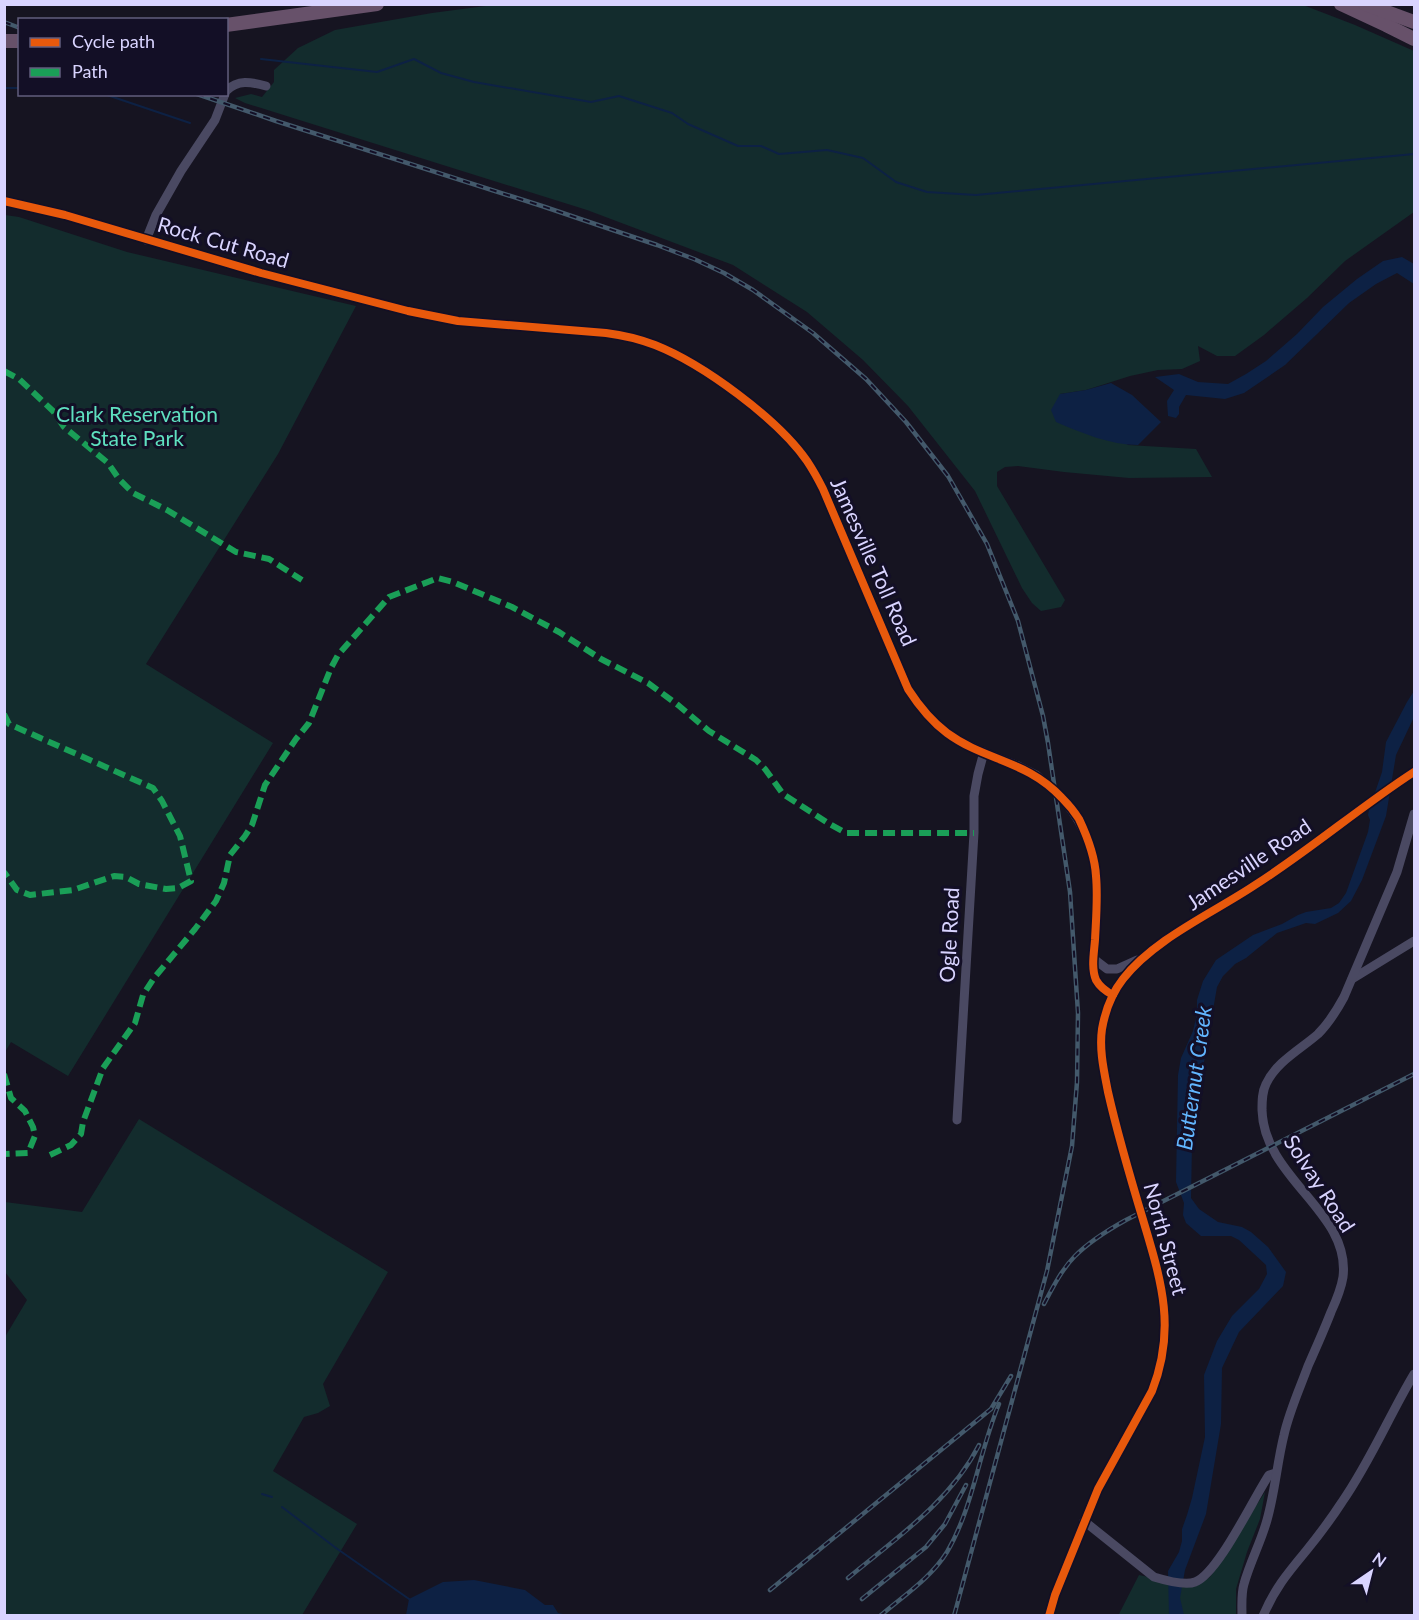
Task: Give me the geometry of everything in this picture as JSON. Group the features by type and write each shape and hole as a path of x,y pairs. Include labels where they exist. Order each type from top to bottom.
{"highway":[{"path":"228,25 377,4"},
{"path":"1341,4 1414,39"},
{"path":"1365,4 1414,22"}],"street":[{"path":"228,90 231,86 249,81 266,86"},
{"path":"146,240 156,215 214,120 225,96"},
{"name":"Rock Cut Road","path":"4,201 65,216 261,273 432,315"},
{"name":"Jamesville Toll Road","path":"432,315 458,321 606,333 628,336 655,345 692,364 752,406 786,435 807,460 823,489 909,689 920,707 948,734 975,749 1036,775 1071,807 1080,822 1090,848 1096,874 1093,968 1098,983 1106,992 1113,995"},
{"name":"Ogle Road","path":"957,1120 974,833 974,796 984,752"},
{"name":"Jamesville Road","path":"1113,995 1122,980 1147,954 1256,885 1414,772"},
{"name":"Solvay Road","path":"1242,1616 1244,1584 1267,1522 1284,1432 1340,1290 1343,1276 1342,1257 1336,1237 1324,1217 1273,1153 1262,1123 1263,1092 1280,1065 1319,1032 1344,997 1397,872 1414,814"},
{"path":"1352,978 1414,941"},
{"path":"1094,959 1107,969 1117,969 1147,954"},
{"name":"North Street","path":"1049,1616 1084,1521 1111,1464 1152,1391 1158,1376 1165,1339 1164,1306 1157,1268 1126,1166 1103,1065 1102,1029 1113,995"},
{"path":"1263,1616 1284,1576 1342,1502 1365,1465 1414,1374"},
{"name":"Solvay Road","path":"1084,1521 1154,1577 1193,1583 1202,1579 1208,1572 1269,1475 1276,1473"}],"green space":[{"path":"493,5 1303,5 1414,51 1414,212 1345,261 1307,298 1264,335 1235,356 1217,356 1198,346 1200,361 1182,369 1158,370 1086,390 1060,394 1128,445 1196,449 1212,477 1129,478 1018,466 1005,467 997,472 997,486 1065,600 1061,607 1041,611 1032,603 1022,588 975,491 908,406 863,360 807,312 733,265 587,210 235,98 251,94 262,97 274,82 274,70 298,48 335,30"},
{"name":"Clark Reservation State Park","path":"5,215 19,217 127,252 356,306 278,454 146,664 273,743 68,1076 11,1042 5,1052"},
{"path":"139,1119 388,1272 323,1384 330,1406 304,1417 273,1471 357,1524 302,1615 5,1615 5,1337 27,1300 5,1272 5,1202 82,1212"},
{"path":"1265,1492 1260,1519 1236,1589 1236,1615 1118,1616 1139,1575 1194,1587 1210,1577"}],"water":[{"path":"1402,257 1414,264 1414,284 1397,273 1376,284 1349,303 1285,365 1244,393 1225,399 1186,395 1176,418 1168,416 1167,401 1174,390 1155,377 1179,374 1198,382 1228,384 1266,361 1323,307 1357,279 1383,261"},
{"path":"1111,383 1132,395 1161,422 1138,445 1107,441 1056,422 1051,410 1060,394"},
{"name":"Butternut Creek","path":"1414,691 1414,717 1396,755 1386,816 1362,880 1351,901 1338,913 1315,924 1306,923 1277,933 1235,964 1223,976 1217,987 1192,1144 1191,1198 1199,1209 1218,1222 1242,1227 1251,1232 1268,1247 1286,1272 1283,1286 1239,1332 1222,1368 1221,1424 1206,1514 1185,1570 1180,1598 1184,1615 1169,1615 1168,1571 1179,1552 1182,1529 1192,1498 1205,1437 1204,1375 1217,1341 1232,1316 1259,1289 1267,1274 1266,1265 1239,1240 1231,1236 1201,1236 1186,1223 1183,1215 1184,1203 1176,1182 1178,1075 1181,1058 1193,1031 1197,1000 1203,981 1216,960 1253,935 1306,912 1331,908 1339,903 1346,893 1368,832 1369,810 1382,772 1386,742"},
{"path":"474,1580 525,1590 545,1605 553,1605 558,1613 568,1615 406,1615 409,1599 443,1582"}],"waterway":[{"path":"261,59 377,72 414,59 441,73 474,82 591,102 619,96 672,113 688,124 738,146 761,146 779,154 827,150 863,158 896,182 927,192 976,195 1414,154"},
{"path":"4,88 18,88"},
{"path":"110,96 190,123"},
{"path":"262,1494 272,1497"},
{"path":"282,1507 409,1599"}],"railway":[{"path":"4,22 18,27"},
{"path":"203,96 657,245 724,273 753,290 813,333 866,379 906,422 948,476 987,544 1018,621 1048,743 1070,892 1078,1013 1077,1082 1072,1146 1047,1271 954,1616"},
{"path":"1044,1304 1070,1261 1106,1232 1414,1074"},
{"path":"770,1590 991,1409 1011,1376"},
{"path":"880,1616 925,1578 947,1552 970,1498 999,1404"},
{"path":"848,1578 903,1534 938,1501 967,1465 979,1445"},
{"path":"862,1599 926,1547 945,1524 966,1485"}],"marked path":[{"path":"4,371 19,379 53,411 64,427 108,463 133,493 167,510 236,552 269,559 302,580"},
{"path":"50,1155 71,1145 81,1134 83,1122 103,1068 135,1023 143,995 216,901 224,883 230,855 252,825 265,785 309,723 338,655 389,597 438,578 512,607 559,632 601,659 648,683 709,731 756,760 783,794 846,833 974,833"},
{"path":"4,714 9,724 153,788 180,836 191,881 178,888 166,889 139,884 126,877 114,876 73,890 30,895 17,890 4,872"},
{"path":"4,1074 11,1098 25,1111 35,1136 28,1153 4,1154"}],"cycle path":[{"path":"4,201 65,215 261,273 408,311 458,321 606,333 637,339 655,345 695,365 738,394 778,428 813,471 823,489 908,689 921,707 941,728 961,742 1020,768 1049,785 1079,819 1090,847 1097,884 1094,975 1100,985 1113,995"},
{"path":"1049,1616 1055,1595 1098,1489 1152,1391 1159,1369 1165,1327 1161,1286 1108,1092 1101,1037 1110,1003 1123,979 1151,951 1185,927 1275,872 1414,772"}]}
